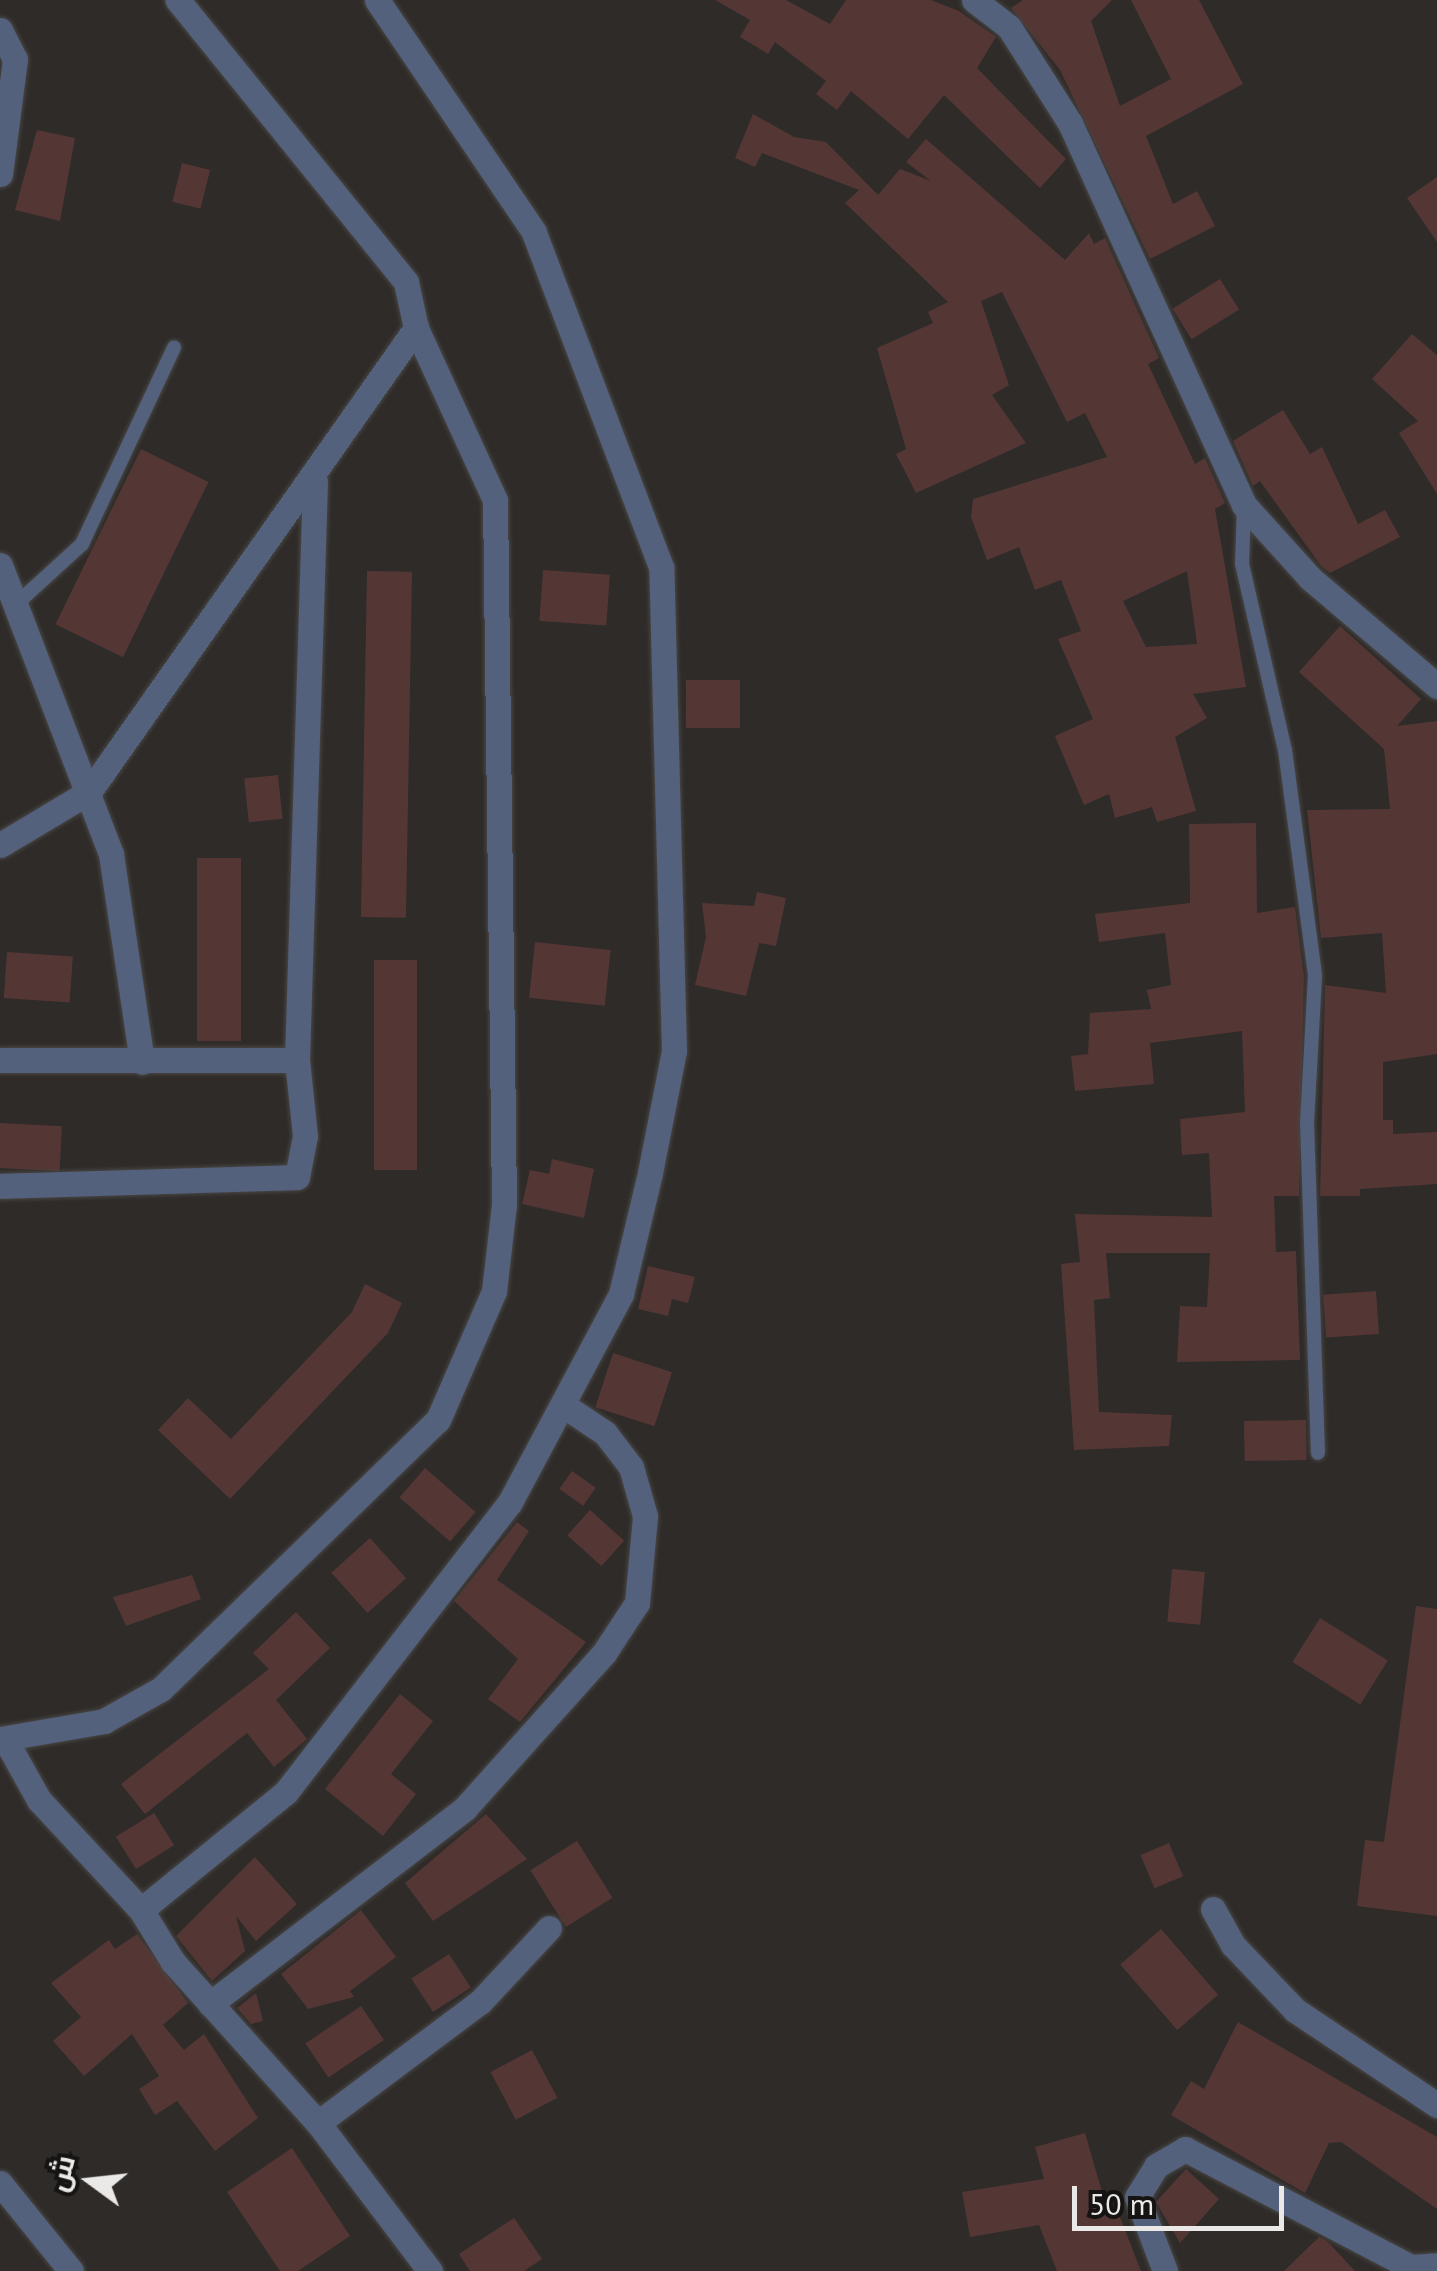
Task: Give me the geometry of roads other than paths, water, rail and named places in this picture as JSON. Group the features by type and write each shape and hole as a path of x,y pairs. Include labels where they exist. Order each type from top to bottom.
{"street":[{"path":"178,0 406,282 416,328 495,500 504,1205 494,1291 438,1420 161,1690 104,1721 3,1739 39,1800 141,1910 210,2004 318,2122 430,2271"},
{"path":"141,1910 286,1792 510,1502 621,1294 674,1051 661,567 534,232 378,0"},
{"path":"974,0 1009,27 1070,123 1244,505 1310,578 1437,686"},
{"path":"0,30 15,59 0,174"},
{"path":"0,846 89,792 316,481 416,328"},
{"path":"0,1186 297,1177 305,1136 296,1060 316,481"},
{"path":"0,565 6,609 89,792 111,854 142,1062"},
{"path":"0,1060 296,1060"},
{"path":"210,2004 465,1808 604,1653 637,1603 645,1516 631,1466 604,1433 562,1405"},
{"path":"1213,1909 1233,1944 1295,2010 1437,2105"},
{"path":"318,2122 480,2002 549,1928"},
{"path":"1166,2271 1137,2197 1156,2166 1185,2148 1411,2267 1437,2265"},
{"path":"0,2183 72,2271"}],"lane":[{"path":"6,609 82,544 174,348"},
{"path":"1244,505 1242,564 1284,750 1314,976 1307,1122 1318,1454"}]}
